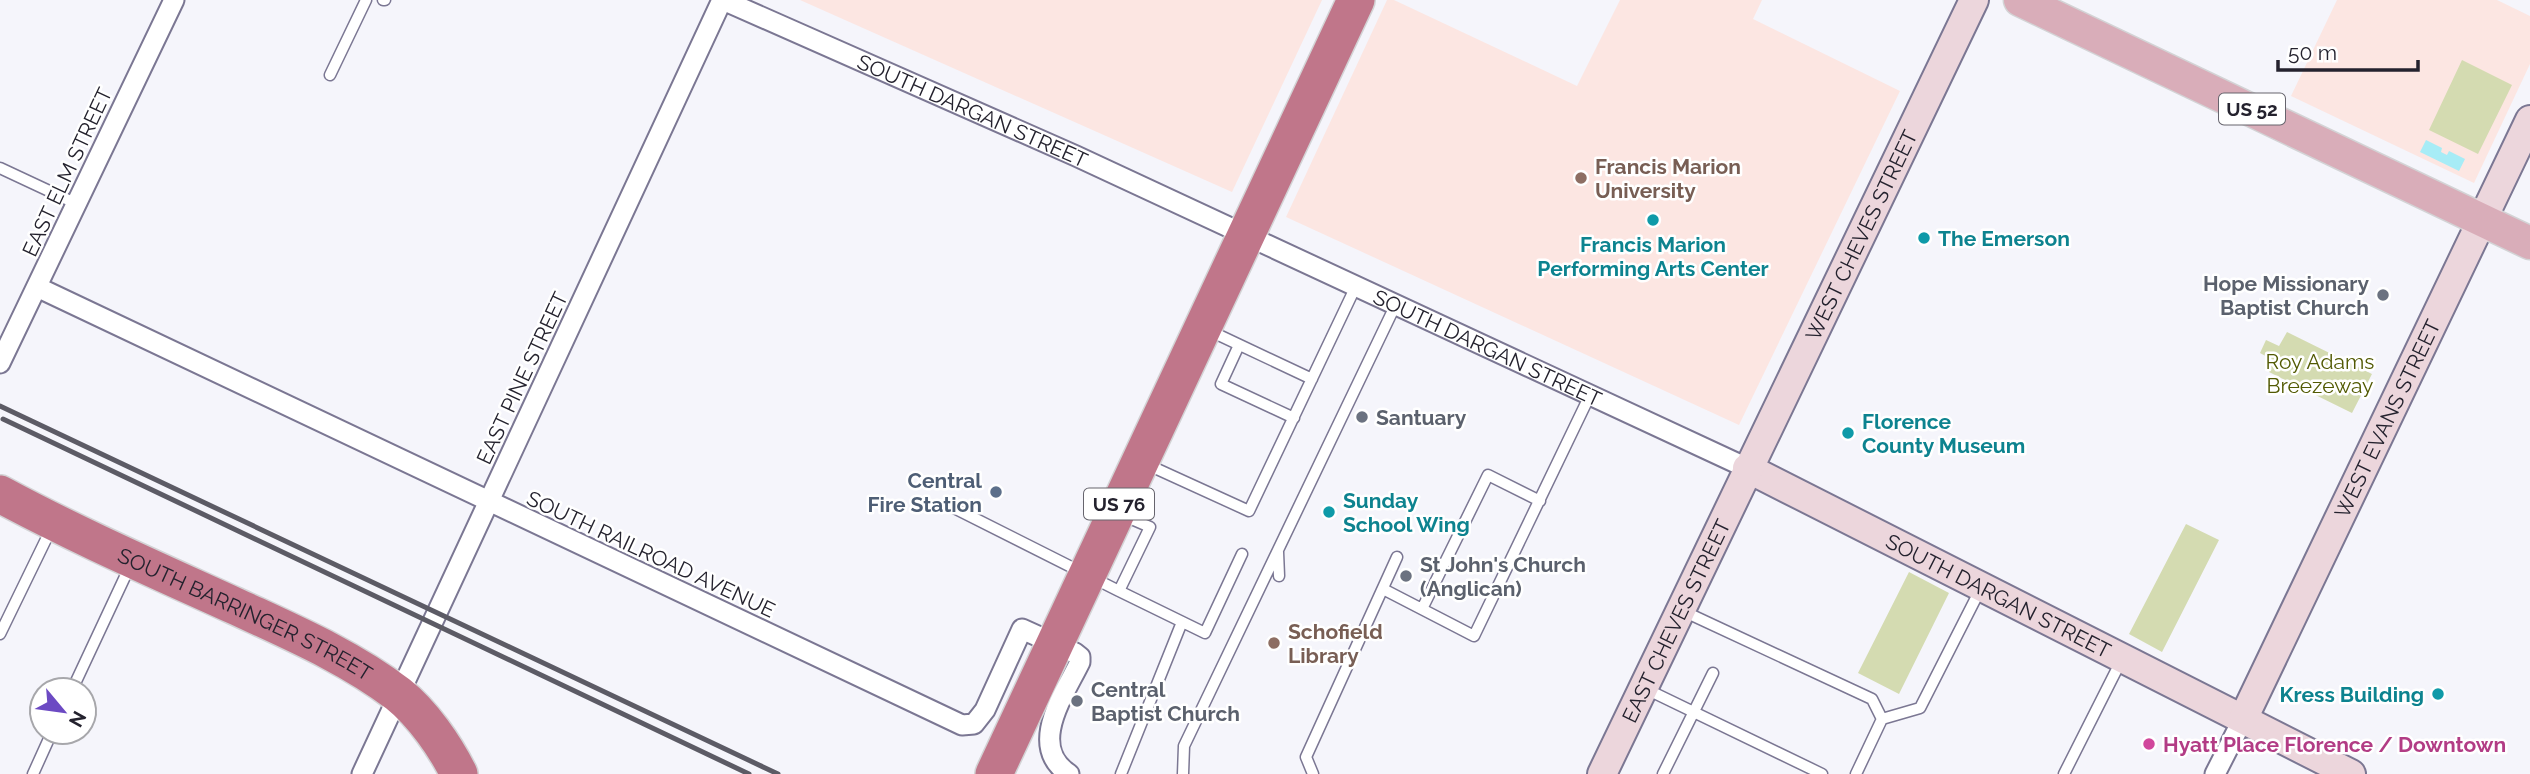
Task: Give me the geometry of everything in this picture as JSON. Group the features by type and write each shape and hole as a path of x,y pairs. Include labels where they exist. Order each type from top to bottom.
{"highway":[{"name":"US 76","path":"994,774 1356,0"},
{"name":"SOUTH BARRINGER STREET","path":"0,494 54,523 319,645 400,695 440,742 459,774"}],"main road":[{"name":"US 52","path":"2020,0 2530,243"}],"street":[{"name":"EAST ELM STREET","path":"0,363 174,0"},
{"name":"SOUTH DARGAN STREET","path":"723,0 1245,234 1747,468 2244,717 2350,774"},
{"name":"EAST PINE STREET","path":"362,774 723,0"},
{"name":"WEST CHEVES STREET","path":"1747,468 1974,0"},
{"name":"WEST EVANS STREET","path":"2244,717 2530,120"},
{"name":"SOUTH RAILROAD AVENUE","path":"37,286 962,725 974,724 985,710 1022,629 1054,643 1080,657 1055,714 1048,742 1054,761 1069,774"},
{"name":"EAST CHEVES STREET","path":"1602,774 1747,468"},
{"path":"2215,774 2244,717"}],"lane":[{"path":"330,75 366,0"},
{"path":"0,169 77,204"},
{"path":"1139,461 1249,511 1356,286"},
{"path":"1183,774 1184,746 1396,304"},
{"path":"1202,327 1289,373 1312,379"},
{"path":"1239,345 1221,384 1243,388 1274,403 1294,418"},
{"path":"1383,589 1474,636 1590,394"},
{"path":"1422,609 1488,475 1540,501"},
{"path":"948,505 1205,633 1242,554"},
{"path":"1115,512 1150,527 1118,591"},
{"path":"0,634 54,523"},
{"path":"1278,551 1279,576"},
{"path":"1313,774 1306,757 1397,558"},
{"path":"79,676 134,559"},
{"path":"1856,774 1882,719 1920,708 1982,586"},
{"path":"1255,599 1269,595"},
{"path":"1680,609 1872,699 1882,719"},
{"path":"1121,774 1182,622"},
{"path":"2064,774 2123,657"},
{"path":"1663,774 1713,673"},
{"path":"1643,688 1822,774"},
{"path":"33,774 46,746"}],"shaded area":[{"path":"800,0 1322,0 1232,192"},
{"name":"Francis Marion University","path":"1387,0 1394,0 1577,86 1620,0 1762,0 1753,19 1900,91 1739,425 1286,217"},
{"path":"2337,0 2497,0 2530,16 2530,64 2474,183 2291,96"}],"green space":[{"path":"2462,60 2512,85 2478,154 2429,130"},
{"name":"Roy Adams Breezeway","path":"2287,332 2372,374 2352,413 2269,372 2273,360 2260,353 2266,340 2279,346"},
{"path":"2186,524 2219,540 2162,652 2129,634"},
{"path":"1909,572 1949,593 1899,694 1858,673"}],"water":[{"path":"2426,140 2442,148 2441,152 2447,155 2449,151 2465,159 2459,171 2420,152"}],"railway":[{"path":"0,406 778,774"},
{"path":"3,419 749,774"}],"place":[{"name":"Francis Marion University","path":"1581,178"},
{"name":"Francis Marion Performing Arts Center","path":"1653,220"},
{"name":"The Emerson","path":"1924,238"},
{"name":"Hope Missionary Baptist Church","path":"2383,295"},
{"name":"Santuary","path":"1362,417"},
{"name":"Florence County Museum","path":"1848,433"},
{"name":"Central Fire Station","path":"996,492"},
{"name":"Sunday School Wing","path":"1329,512"},
{"name":"St John's Church (Anglican)","path":"1406,576"},
{"name":"Schofield Library","path":"1274,643"},
{"name":"Kress Building","path":"2438,694"},
{"name":"Central Baptist Church","path":"1077,701"},
{"name":"Hyatt Place Florence / Downtown","path":"2149,744"}]}
